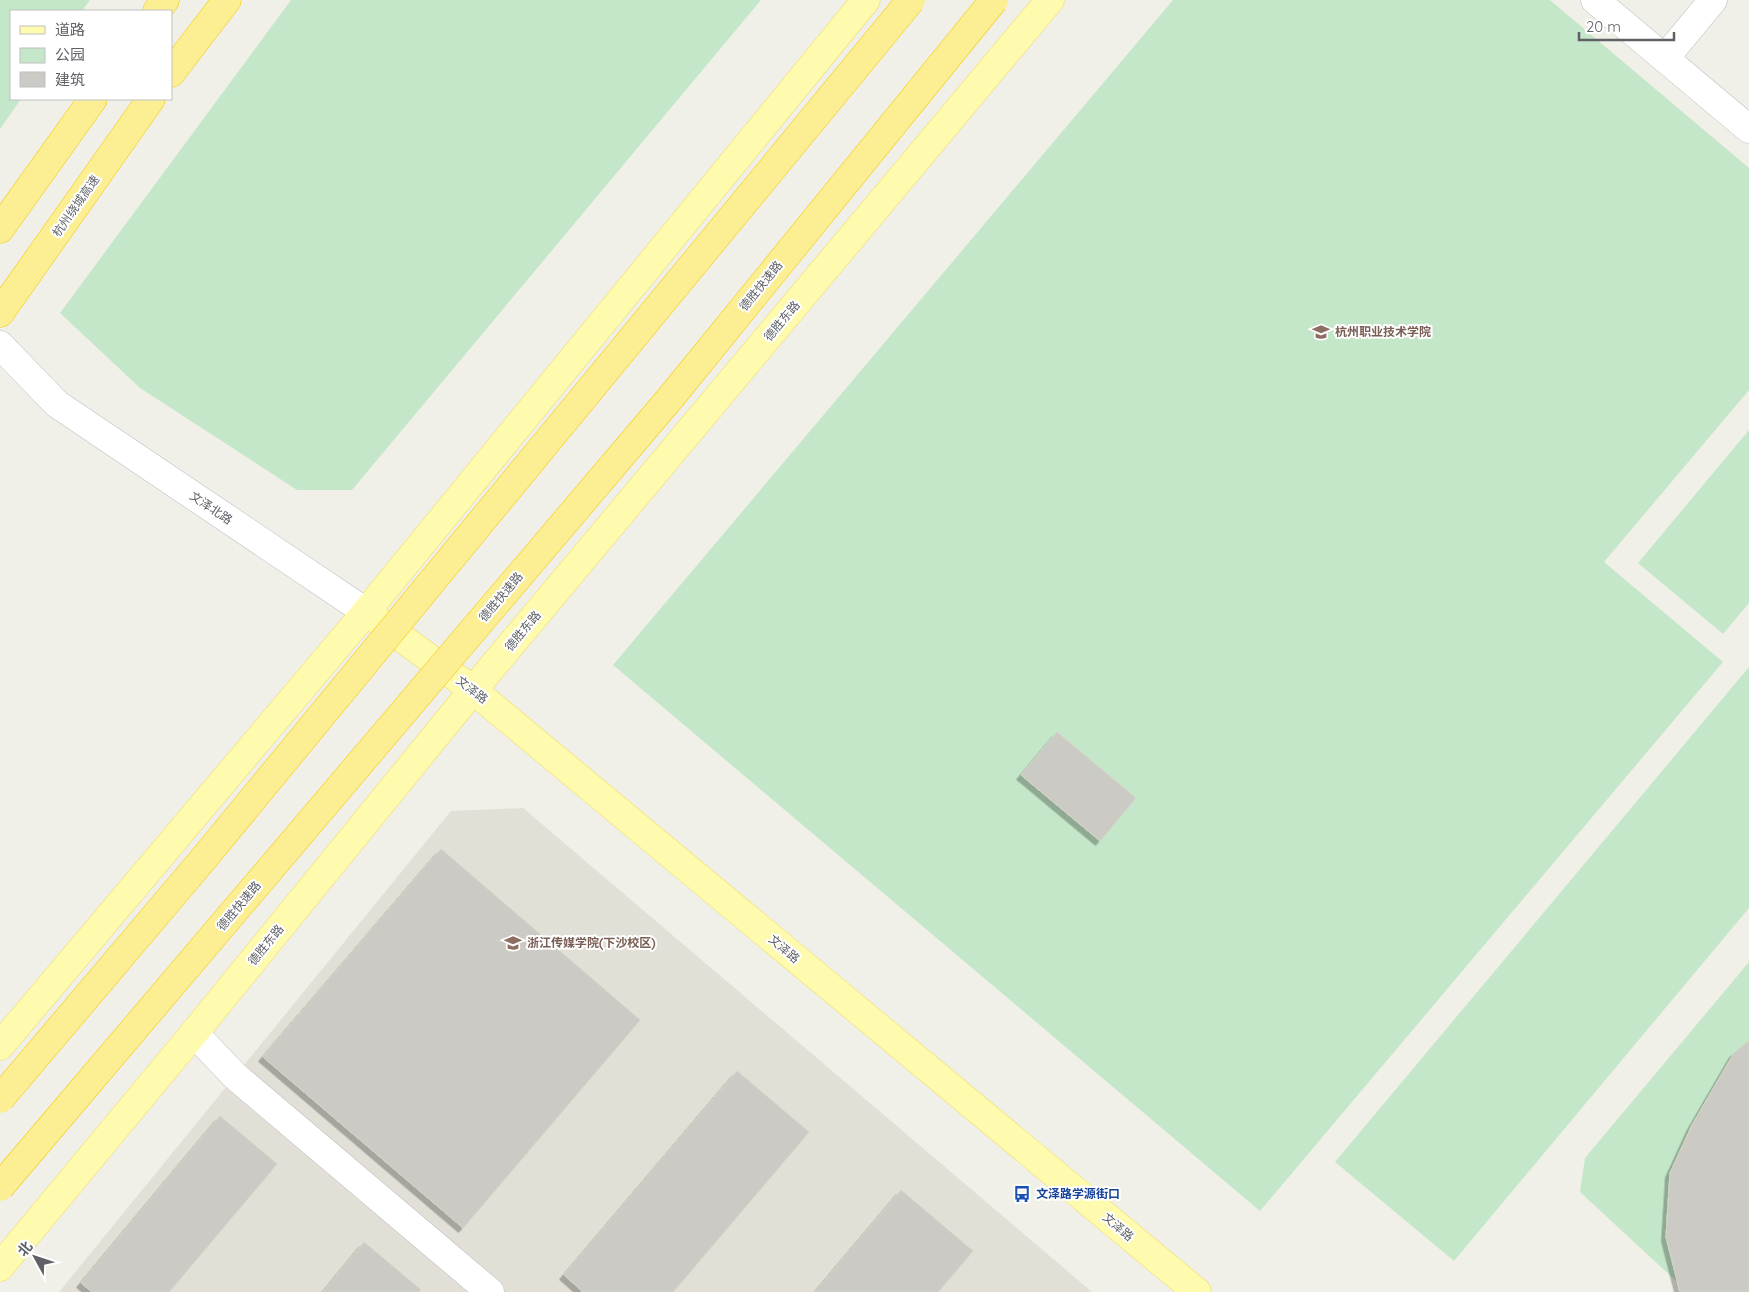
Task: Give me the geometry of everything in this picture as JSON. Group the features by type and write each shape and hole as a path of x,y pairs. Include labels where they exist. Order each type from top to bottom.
{"highway":[{"path":"172,71 227,0"},
{"path":"0,1099 205,857 911,0"},
{"name":"德胜快速路","path":"0,1187 672,396 994,0"},
{"path":"0,229 92,100"},
{"name":"杭州绕城高速","path":"0,313 150,100"}],"main road":[{"path":"0,1046 366,612 866,0"},
{"name":"德胜东路","path":"0,1267 194,1033 473,690 1050,0"},
{"name":"文泽路","path":"366,612 473,690 1197,1292"}],"street":[{"path":"1595,0 1749,129"},
{"path":"1665,58 1713,0"},
{"name":"文泽北路","path":"0,317 57,404"},
{"name":"文泽北路","path":"0,345 57,404 366,612"},
{"path":"194,1033 235,1076 490,1292"}],"shaded area":[{"name":"浙江传媒学院(下沙校区)","path":"523,808 1092,1292 59,1292 451,811"}],"green space":[{"path":"0,0 90,0 83,10 10,10 10,100 20,100 0,129"},
{"path":"291,0 761,0 352,490 297,490 140,388 60,313"},
{"name":"杭州职业技术学院","path":"1173,0 1550,0 1749,168 1749,390 1604,562 1723,662 1260,1211 613,665"},
{"path":"1749,430 1749,603 1723,634 1638,563"},
{"path":"1749,667 1749,908 1454,1261 1335,1162"},
{"path":"1749,962 1749,1292 1688,1292 1580,1192 1585,1158"}],"building":[{"path":"1057,732 1136,798 1100,841 1021,775"},
{"path":"441,849 640,1020 463,1228 263,1057"},
{"path":"1749,1041 1749,1292 1680,1292 1666,1237 1670,1173 1692,1125 1734,1053"},
{"path":"737,1071 809,1132 673,1292 583,1292 564,1275"},
{"path":"220,1116 277,1164 169,1292 92,1292 81,1283"},
{"path":"901,1190 973,1251 938,1292 815,1292"},
{"path":"364,1242 421,1290 419,1292 323,1292"}],"place":[{"name":"杭州职业技术学院","path":"1321,332"},
{"name":"浙江传媒学院(下沙校区)","path":"513,943"},
{"name":"文泽路学源街口","path":"1022,1194"}]}
